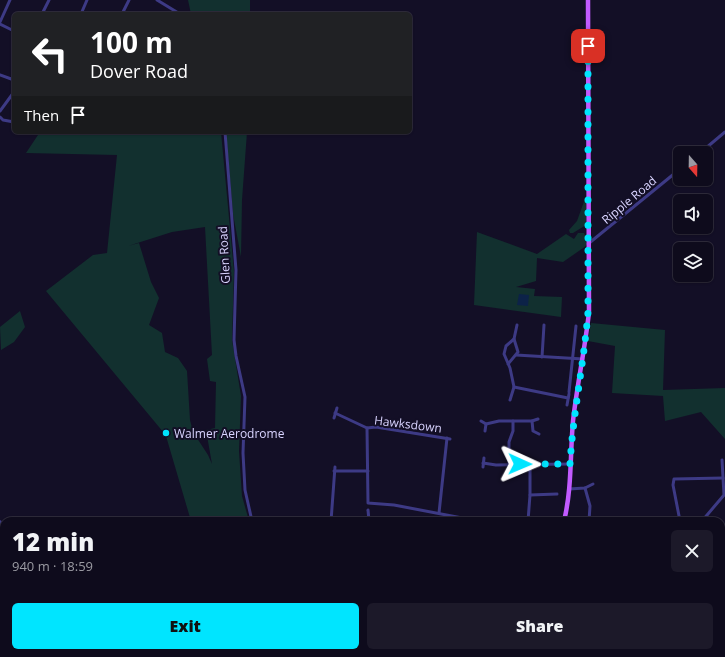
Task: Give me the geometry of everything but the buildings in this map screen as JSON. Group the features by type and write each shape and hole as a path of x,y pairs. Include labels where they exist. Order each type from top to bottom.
{"main road":[{"path":"565,517 569,489 575,406 583,360 588,312 588,0"}],"street":[{"path":"10,0 0,23 12,30"},
{"path":"43,12 49,0"},
{"path":"82,12 87,0"},
{"path":"123,12 129,0"},
{"path":"157,0 177,12"},
{"path":"0,75 12,79"},
{"path":"0,111 12,95"},
{"path":"0,117 3,120 12,122"},
{"path":"708,146 725,132"},
{"name":"Glen Road","path":"225,134 236,270 234,340 241,377 245,414 243,453 245,490 251,517"},
{"name":"Ripple Road","path":"588,244 673,175"},
{"path":"510,400 514,388 504,354 506,346 514,339 518,325"},
{"path":"542,357 544,325"},
{"path":"567,405 576,326"},
{"path":"508,364 516,355 517,347 514,339"},
{"path":"516,355 583,360"},
{"path":"514,388 569,395"},
{"path":"334,418 336,408"},
{"name":"Hawksdown","path":"335,413 367,428 376,427 448,438 439,513"},
{"path":"481,421 486,424 499,421 532,421 538,419"},
{"path":"509,464 509,442 513,431 513,421"},
{"path":"532,421 533,432 539,434"},
{"path":"485,431 486,424"},
{"name":"Hawksdown","path":"367,428 368,503 394,505 458,517"},
{"path":"483,468 484,458"},
{"path":"705,517 724,495 722,460"},
{"path":"483,463 570,464"},
{"path":"528,517 530,464"},
{"path":"332,517 335,467"},
{"path":"334,471 368,470"},
{"path":"679,517 673,485 674,479 723,478"},
{"path":"569,489 585,488 593,484"},
{"path":"585,488 590,506 589,517"},
{"path":"550,490 551,494"},
{"path":"530,495 556,494"},
{"path":"368,510 369,517"},
{"path":"660,657 697,657"}],"green space":[{"path":"188,0 250,0 250,12 191,12"},
{"path":"39,134 221,134 234,271 232,340 241,396 239,451 242,496 248,517 190,517 166,436 169,435 168,431 164,433 46,291 93,255 107,253 117,155 26,153","holes":["205,227 212,355 207,359 210,381 216,382 215,428 206,430 212,464 193,432 190,420 187,371 178,358 165,352 162,333 149,325 159,298 151,282 139,243 128,246 172,232"]},
{"path":"226,134 247,134 242,200 241,257 233,214"},
{"path":"586,196 586,225 573,233 570,233 569,230 577,221"},
{"path":"477,232 537,254 566,234 574,239 578,233 584,233 586,237 586,246 563,262 537,258 536,281 516,287 535,289 534,296 562,297 561,317 474,305"},
{"path":"20,311 25,327 14,342 1,350 0,327"},
{"path":"591,323 665,330 663,390 725,388 725,439 701,412 665,421 663,396 612,393 615,346 588,341"}],"water":[{"path":"519,294 529,295 528,306 517,305"}],"place":[{"name":"Walmer Aerodrome","path":"166,433"}],"route":[{"path":"520,464 570,464 575,406 586,340 588,312 588,46"}]}
